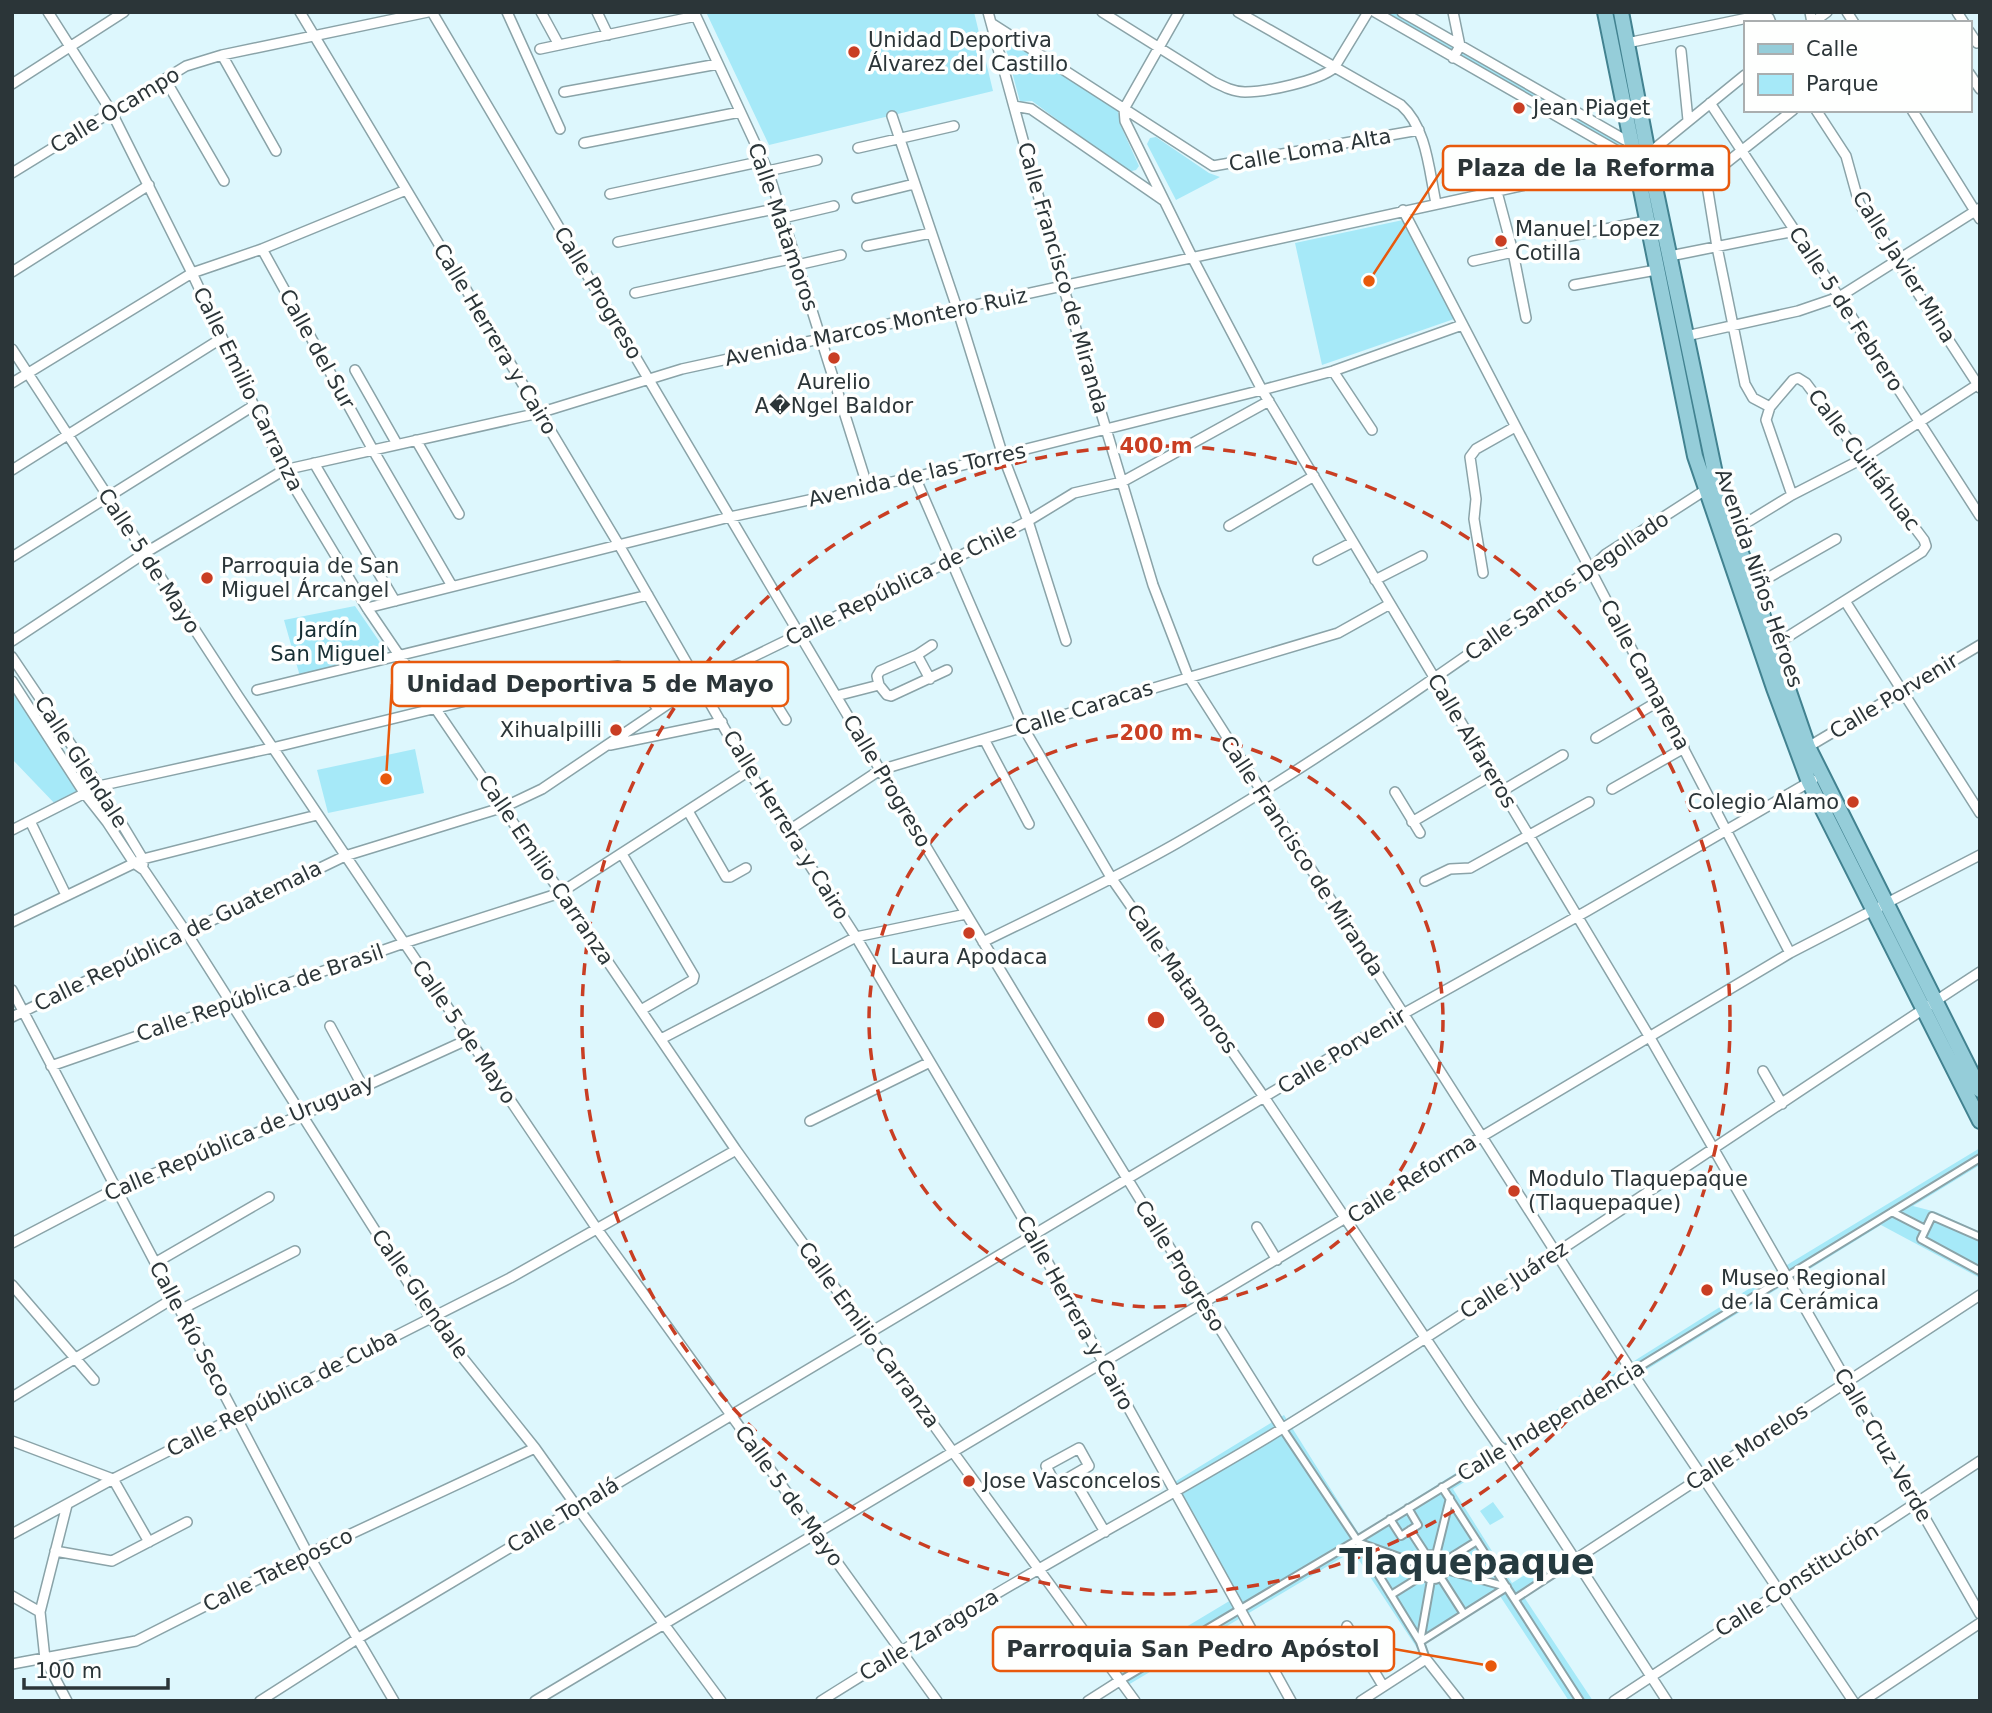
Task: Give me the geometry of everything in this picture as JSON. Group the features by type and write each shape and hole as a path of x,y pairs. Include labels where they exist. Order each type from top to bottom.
{"main road":[{"name":"Avenida Niños Héroes","path":"1605,12 1631,144 1641,157 1670,256 1711,486 1774,688 1815,779 1929,1005 1980,1121"},
{"name":"Avenida Niños Héroes","path":"1621,12 1641,157 1646,221 1695,456 1733,531 1808,747 1815,779"},
{"name":"Avenida Niños Héroes","path":"1929,1005 1980,1090"}],"street":[{"name":"Calle Emilio Carranza","path":"48,12 111,111 192,273 284,470 367,608 736,1150 1135,1701"},
{"path":"12,84 124,12"},
{"name":"Calle Herrera y Cairo","path":"300,12 619,545 750,771 856,937 1032,1234 1291,1701"},
{"name":"Calle Ocampo","path":"12,173 181,68 222,55 430,12"},
{"name":"Calle Progreso","path":"430,12 1125,1178 1282,1428 1358,1542 1420,1642 1426,1659"},
{"path":"507,12 560,129"},
{"path":"541,12 559,45"},
{"path":"597,12 608,35"},
{"name":"Calle Francisco de Miranda","path":"988,12 1063,286 1106,429 1153,585 1188,676 1632,1372 1853,1701"},
{"path":"1102,12 1214,82 1240,92 1314,79 1334,68 1368,12"},
{"path":"1124,109 1179,12"},
{"path":"1237,12 1401,105 1410,113 1419,130 1436,203"},
{"path":"1375,12 1453,58 1641,157 1744,76"},
{"path":"1402,12 1631,144"},
{"path":"1453,12 1460,46 1453,58"},
{"path":"540,49 695,14"},
{"name":"Calle Matamoros","path":"695,14 768,172 868,488"},
{"path":"1627,43 1762,15 1770,21"},
{"name":"Calle Loma Alta","path":"990,23 1215,167 1419,130"},
{"path":"1681,51 1688,120"},
{"path":"222,55 276,151"},
{"path":"564,92 718,64"},
{"path":"165,79 224,181"},
{"name":"Calle 5 de Febrero","path":"1710,103 1743,149 1980,516"},
{"name":"Calle Alfareros","path":"1014,106 1031,109 1164,201"},
{"name":"Calle Alfareros","path":"1124,109 1125,121 1164,201 1262,390 1649,1036 1787,1276"},
{"path":"584,143 740,112"},
{"path":"1790,112 1706,180 1717,247 1748,391 1753,398 1770,407 1766,420 1792,495"},
{"name":"Calle Javier Mina","path":"1817,112 1846,156 1859,203 1979,385"},
{"path":"1686,336 1798,311 1839,297 1978,213 1913,112"},
{"path":"892,116 1066,641"},
{"path":"858,148 954,126"},
{"name":"Avenida Marcos Montero Ruiz","path":"12,641 145,553 284,470 539,413 682,369 1403,210 1497,192 1641,157"},
{"path":"768,172 817,160"},
{"path":"610,194 763,161"},
{"path":"857,198 914,184"},
{"path":"12,272 149,185"},
{"path":"12,383 192,273 262,249 406,190"},
{"path":"1497,192 1513,252 1526,318"},
{"path":"783,218 834,206"},
{"path":"618,242 779,208"},
{"name":"Calle Camarena","path":"1403,210 1790,953"},
{"path":"1560,238 1646,221"},
{"path":"1670,256 1795,231"},
{"path":"867,246 931,233"},
{"name":"Calle del Sur","path":"262,249 452,586"},
{"path":"1473,261 1513,252"},
{"path":"635,293 796,261 841,255"},
{"path":"1574,285 1656,270"},
{"name":"Avenida de las Torres","path":"367,608 730,517 1003,456 1262,390 1333,371 1462,325"},
{"path":"12,470 222,338"},
{"name":"Calle 5 de Mayo","path":"12,349 272,748 597,1229 937,1701"},
{"path":"355,370 397,444"},
{"path":"1333,371 1372,430"},
{"name":"Calle Cuitláhuac","path":"1770,407 1793,380 1803,380 1924,540 1926,546 1922,552 1845,601"},
{"path":"1733,531 1792,495 1863,459 1979,385"},
{"name":"Calle República de Chile","path":"345,856 504,807 542,789 699,683 1028,521 1074,493 1122,482 1269,401"},
{"path":"12,557 253,406"},
{"path":"1483,573 1474,519 1476,499 1470,457 1476,449 1515,427"},
{"path":"416,440 459,514"},
{"path":"314,464 395,601"},
{"path":"1229,526 1314,476"},
{"name":"Calle Matamoros","path":"915,477 1023,727 1112,879 1264,1097 1498,1445 1504,1450 1667,1701"},
{"name":"Calle Santos Degollado","path":"983,942 1112,879 1261,792 1434,680 1590,569 1606,554 1711,486"},
{"path":"1752,587 1836,539"},
{"path":"1318,560 1353,542"},
{"path":"1375,580 1422,556"},
{"path":"257,690 648,595"},
{"path":"1773,646 1845,601 1980,813"},
{"name":"Calle Caracas","path":"788,831 880,770 1338,633 1390,604"},
{"path":"932,645 880,671 877,676 879,685 891,696 947,670"},
{"name":"Calle Porvenir","path":"1808,747 1980,645"},
{"path":"916,655 930,679"},
{"name":"Calle Glendale","path":"12,657 99,786 144,870 232,1003 430,1317 535,1448 721,1701"},
{"path":"748,659 786,720"},
{"path":"12,830 99,786 272,748 601,668 618,666 628,670 658,709"},
{"name":"Calle Glendale","path":"12,681 85,794 139,861"},
{"path":"836,696 879,685"},
{"path":"1597,738 1659,701"},
{"path":"605,746 722,722"},
{"path":"984,738 1029,824"},
{"path":"1612,789 1684,748"},
{"path":"1502,791 1563,755"},
{"name":"Calle República de Brasil","path":"51,1066 404,943 561,893 750,771"},
{"path":"1412,822 1492,775"},
{"name":"Calle Porvenir","path":"867,1332 1403,1014 1578,917 1815,779"},
{"path":"1395,792 1420,833"},
{"path":"1425,881 1450,869 1470,868 1589,802"},
{"path":"688,811 726,877 746,868"},
{"path":"12,922 139,861 317,815"},
{"path":"30,821 66,895"},
{"path":"622,854 694,976 693,980 641,1010"},
{"name":"Calle Reforma","path":"535,1701 1790,953 1980,855"},
{"name":"Calle República de Guatemala","path":"12,1017 345,856"},
{"path":"661,1039 856,937 966,914"},
{"name":"Calle Juárez","path":"1038,1569 1176,1492 1426,1338 1980,972"},
{"name":"Calle Río Seco","path":"12,990 308,1554 394,1701"},
{"path":"330,1026 363,1087"},
{"name":"Calle República de Uruguay","path":"12,1243 115,1189 302,1115 469,1039"},
{"path":"810,1121 930,1062"},
{"path":"1763,1071 1782,1104"},
{"name":"Calle República de Cuba","path":"12,1534 113,1479 509,1278 736,1150"},
{"name":"Calle Independencia","path":"1121,1680 1358,1542 1390,1519 1980,1158"},
{"path":"155,1263 269,1197"},
{"path":"1892,1212 1925,1229"},
{"path":"1979,1268 1921,1239 1932,1216 1980,1237"},
{"path":"1257,1227 1277,1260"},
{"path":"180,1310 295,1251"},
{"name":"Calle Cruz Verde","path":"1787,1276 1980,1614"},
{"path":"12,1285 94,1380"},
{"name":"Calle Morelos","path":"1515,1599 1980,1295"},
{"path":"12,1397 174,1298"},
{"name":"Calle Tonalá","path":"260,1701 357,1639 867,1332"},
{"path":"12,1441 113,1479 149,1542"},
{"name":"Calle Tateposco","path":"12,1664 136,1641 308,1554 535,1448"},
{"path":"1079,1448 1089,1466 1072,1476 1056,1485 1046,1466 1079,1448"},
{"name":"Calle Constitución","path":"1614,1701 1980,1461"},
{"path":"1072,1476 1105,1532"},
{"path":"1442,1487 1580,1701"},
{"path":"1436,1555 1450,1498"},
{"path":"67,1505 40,1612 45,1658 67,1701"},
{"path":"1390,1519 1401,1536 1418,1525 1408,1508"},
{"path":"55,1551 112,1561 187,1522"},
{"path":"1410,1530 1426,1556"},
{"path":"1445,1561 1477,1541"},
{"path":"1358,1542 1421,1565"},
{"path":"1436,1555 1445,1561 1446,1570 1441,1578 1431,1580 1423,1575 1421,1565 1426,1556 1436,1555"},
{"name":"Calle Zaragoza","path":"821,1701 1038,1569"},
{"path":"1446,1570 1507,1587"},
{"path":"1391,1595 1423,1575"},
{"path":"1441,1578 1464,1614"},
{"path":"1420,1642 1431,1580"},
{"path":"1420,1642 1507,1587"},
{"path":"12,1596 40,1612"},
{"path":"1863,1701 1980,1623"},
{"path":"1347,1626 1383,1686"},
{"path":"1361,1701 1426,1659 1459,1701"},
{"path":"1088,1701 1121,1680"}],"green space":[{"name":"Unidad Deportiva Álvarez del Castillo","path":"706,12 974,12 993,91 769,145"},
{"path":"1377,12 1398,12 1460,46 1455,55"},
{"path":"1017,43 1118,111 1120,124 1139,166 1136,170 1128,172 1032,101 1020,102 1005,45"},
{"path":"1462,51 1624,140 1619,149 1458,61"},
{"path":"1156,137 1209,173 1220,177 1176,200 1147,144 1150,138"},
{"path":"1403,220 1454,319 1322,365 1295,243"},
{"name":"Jardín San Miguel","path":"355,606 390,657 301,680 284,620"},
{"path":"12,687 83,794 58,807 12,759"},
{"path":"415,749 424,793 328,813 317,770"},
{"path":"1980,1148 1980,1165 1913,1206 1936,1212 1980,1232 1980,1278 1881,1225 1453,1489 1512,1583 1566,1549 1576,1564 1524,1597 1593,1701 1569,1701 1500,1596 1417,1648 1353,1551 1128,1685 1116,1669 1231,1600 1168,1486 1284,1415 1359,1534 1782,1268"},
{"path":"1493,1502 1504,1517 1490,1525 1480,1511"}],"place":[{"name":"Unidad Deportiva Álvarez del Castillo","path":"854,52"},
{"name":"Jean Piaget","path":"1519,108"},
{"name":"Manuel Lopez Cotilla","path":"1501,241"},
{"name":"Plaza de la Reforma","path":"1369,281"},
{"name":"Aurelio A�Ngel Baldor","path":"834,358"},
{"name":"Parroquia de San Miguel Árcangel","path":"207,578"},
{"name":"Xihualpilli","path":"616,730"},
{"name":"Unidad Deportiva 5 de Mayo","path":"386,779"},
{"name":"Colegio Alamo","path":"1853,802"},
{"name":"Laura Apodaca","path":"969,933"},
{"name":"Modulo Tlaquepaque (Tlaquepaque)","path":"1514,1191"},
{"name":"Museo Regional de la Cerámica","path":"1707,1290"},
{"name":"Jose Vasconcelos","path":"969,1481"},
{"name":"Parroquia San Pedro Apóstol","path":"1491,1666"}],"district":[{"name":"Tlaquepaque","path":"1467,1562"}]}
